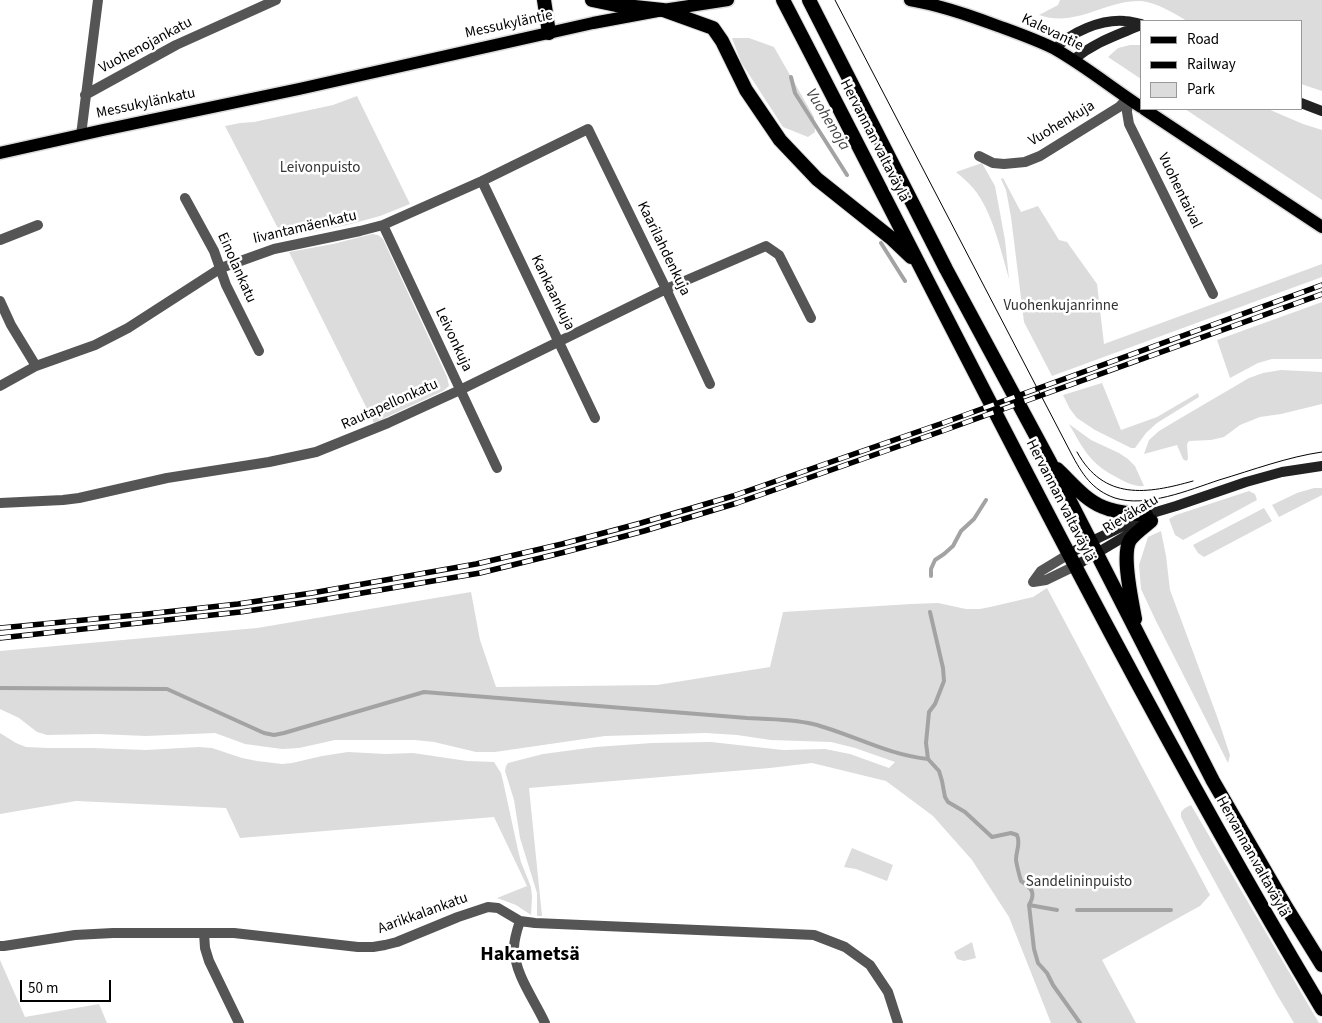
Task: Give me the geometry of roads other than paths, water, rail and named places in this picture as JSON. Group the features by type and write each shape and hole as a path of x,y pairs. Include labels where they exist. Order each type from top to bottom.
{"highway":[{"path":"544,0 549,33"},
{"path":"592,0 616,5 663,10 713,28 746,90 780,140 817,179 891,238 919,265"},
{"name":"Hervannan valtaväylä","path":"783,0 1072,560 1266,915 1322,1009"},
{"name":"Hervannan valtaväylä","path":"810,0 946,269 1050,462 1213,781 1322,965"},
{"path":"1050,462 1081,492 1103,507 1149,518 1131,539 1126,554 1137,632"}],"main road":[{"name":"Messukyläntie","path":"298,89 593,23 728,0"},
{"name":"Kalevantie","path":"910,0 964,13 1026,36 1072,60 1140,107"},
{"path":"1055,50 1070,36 1093,26 1116,21 1140,24"},
{"path":"1072,60 1096,44 1140,24"},
{"name":"Messukylänkatu","path":"0,153 298,89"},
{"path":"1302,103 1322,111"},
{"name":"Kalevantie","path":"1145,110 1322,227"},
{"name":"Rieväkatu","path":"1072,560 1149,518 1194,499 1282,472 1319,468"}],"street":[{"path":"80,135 98,0"},
{"name":"Vuohenojankatu","path":"85,95 176,45 276,0"},
{"name":"Vuohenkuja","path":"979,156 993,164 1025,162 1048,152 1119,107 1128,98"},
{"name":"Vuohentaival","path":"1128,98 1127,112 1129,124 1213,294"},
{"name":"Iivantamäenkatu","path":"0,386 36,366 95,345 128,328 221,268 274,249 383,225 482,182 588,129"},
{"name":"Kaarilahdenkuja","path":"588,129 710,384"},
{"name":"Kankaankuja","path":"482,182 595,418"},
{"name":"Einolankatu","path":"185,198 214,251 226,285 259,351"},
{"path":"0,240 38,225"},
{"name":"Leivonkuja","path":"383,225 497,468"},
{"name":"Rautapellonkatu","path":"0,503 80,498 168,478 300,456 331,447 460,390 666,289 766,246 779,255 811,318"},
{"path":"0,301 11,325 36,366"},
{"name":"Aarikkalankatu","path":"0,946 75,935 204,932 234,933 373,947 397,942 458,917 488,908 498,908 520,922 814,935 845,946 870,965 888,992 898,1023"},
{"path":"520,922 514,947 516,960 520,973 545,1023"},
{"path":"204,932 205,948 209,961 239,1023"}],"waterway":[{"name":"Vuohenoja","path":"791,77 795,93 847,175"},
{"name":"Vuohenoja","path":"881,243 905,281"},
{"name":"Vuohenoja","path":"931,576 931,569 935,560 953,546 961,531 974,519 986,500"},
{"name":"Vuohenoja","path":"930,612 943,668 944,681 935,704 929,712 926,743 928,759 939,771 948,802 965,812 992,837 1011,833 1017,835 1016,860 1021,881 1032,891 1029,905 1034,949 1038,963 1047,973 1053,985 1080,1023"},
{"path":"0,688 167,689 264,733 274,735 424,692 797,721 827,728 884,749 928,759"},
{"path":"1029,905 1057,910"},
{"path":"1077,910 1171,910"}],"tram line":[{"path":"835,0 1071,453 1079,468 1094,486 1107,495 1127,501 1154,499 1181,493 1283,460 1322,452"},
{"path":"1077,452 1088,468 1100,479 1113,486 1128,490 1159,489 1193,481"}],"railway":[{"path":"0,628 238,604 312,593 476,564 562,544 733,496 943,423 1322,285"},
{"path":"0,638 240,612 315,601 480,573 565,552 737,503 1322,294"}],"district":[{"name":"Hakametsä","path":"530,956"}],"park label":[{"name":"Leivonpuisto","path":"320,169"},
{"name":"Vuohenkujanrinne","path":"1061,307"},
{"name":"Sandelininpuisto","path":"1079,883"}]}
